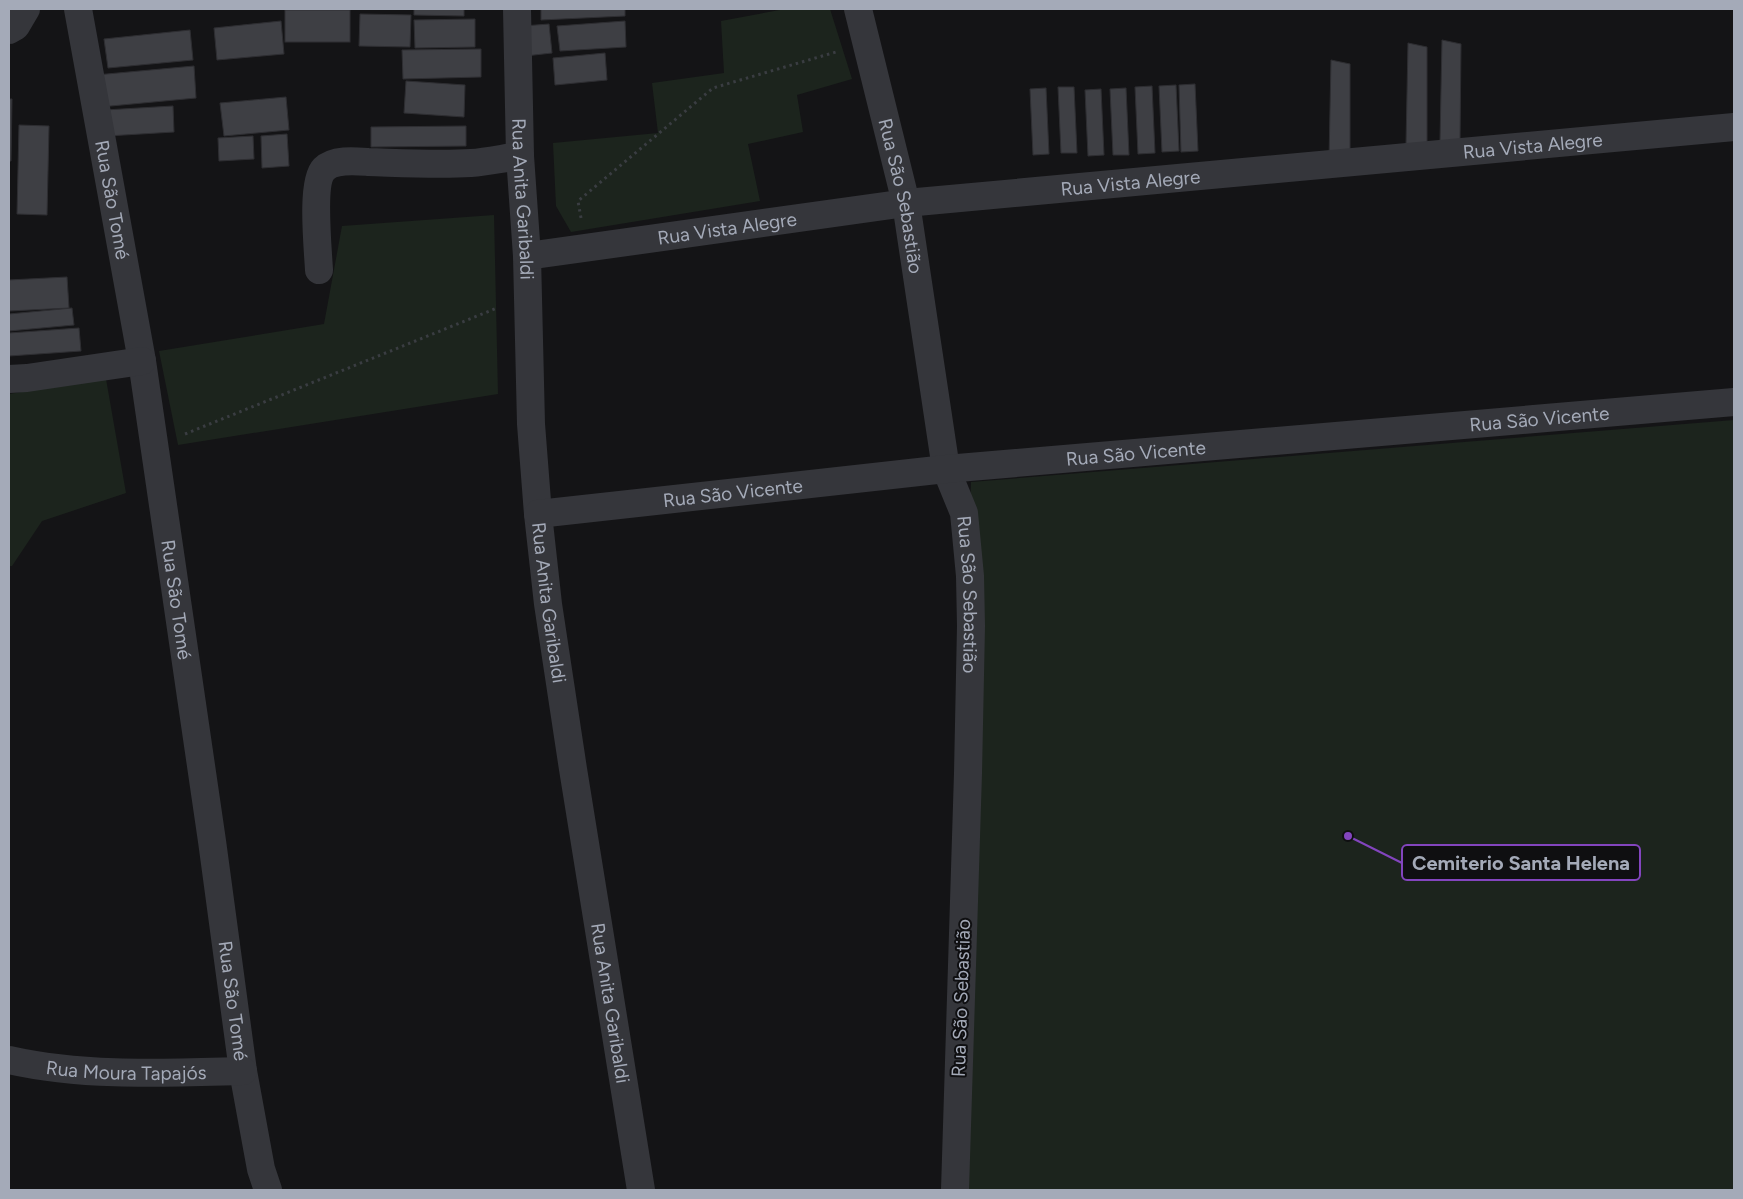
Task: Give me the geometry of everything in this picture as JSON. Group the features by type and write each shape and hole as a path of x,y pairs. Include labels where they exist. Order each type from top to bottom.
{"street":[{"path":"9,30 16,26 26,9"},
{"name":"Rua São Tomé","path":"78,9 142,361 212,841 243,1071 261,1169 268,1190"},
{"name":"Rua Anita Garibaldi","path":"517,9 520,156 527,256 531,424 538,514 548,604 571,760 641,1190"},
{"name":"Rua São Sebastião","path":"858,9 906,203 946,469 964,513 970,576 971,626 968,773 955,1190"},
{"name":"Rua Vista Alegre","path":"527,256 906,203 1734,127"},
{"path":"319,270 316,205 318,182 323,170 330,164 350,161 472,163 520,156"},
{"path":"9,379 142,361"},
{"name":"Rua São Vicente","path":"538,514 946,469 1734,402"},
{"name":"Rua Moura Tapajós","path":"9,1060 26,1064 79,1070 142,1073 243,1071"}],"path":[{"path":"587,248 578,201 713,88 866,44"},
{"path":"154,447 528,296"}],"shaded area":[{"path":"785,9 830,9 852,79 797,95 803,132 748,144 760,201 571,232 556,206 553,143 658,133 652,83 724,73 721,21"},
{"path":"494,215 498,394 178,445 159,351 324,324 342,226"},
{"path":"106,379 126,493 42,521 12,566 9,566 9,394"},
{"path":"1734,420 1734,1190 951,1190 971,482"}],"building":[{"path":"414,9 464,9 464,16 414,15"},
{"path":"541,9 625,9 625,16 541,20"},
{"path":"285,10 350,10 350,42 285,42"},
{"path":"360,14 411,15 410,47 359,46"},
{"path":"475,19 475,47 415,48 414,20"},
{"path":"281,21 284,54 217,60 214,28"},
{"path":"625,21 626,47 560,51 557,26"},
{"path":"549,24 552,53 525,56 523,26"},
{"path":"190,30 193,60 108,68 104,39"},
{"path":"1442,40 1461,44 1460,140 1440,141"},
{"path":"1408,43 1427,47 1427,143 1406,145"},
{"path":"481,49 481,77 403,79 402,50"},
{"path":"605,53 607,80 555,85 553,58"},
{"path":"1331,60 1350,64 1350,159 1329,160"},
{"path":"194,66 196,98 100,107 96,75"},
{"path":"406,81 465,85 464,117 404,113"},
{"path":"1195,84 1198,151 1181,152 1179,85"},
{"path":"1176,85 1179,151 1162,152 1159,86"},
{"path":"1152,86 1155,153 1138,154 1135,87"},
{"path":"1058,87 1074,87 1077,153 1061,153"},
{"path":"1046,88 1049,154 1033,155 1030,89"},
{"path":"1126,88 1129,155 1113,155 1110,89"},
{"path":"1101,89 1104,155 1088,156 1085,90"},
{"path":"286,97 289,130 224,136 220,103"},
{"path":"9,99 12,99 11,161 9,161"},
{"path":"173,106 174,132 107,136 105,110"},
{"path":"19,125 49,126 47,215 17,214"},
{"path":"466,126 466,146 371,147 371,127"},
{"path":"287,134 289,166 262,168 261,136"},
{"path":"253,136 254,159 219,161 218,138"},
{"path":"67,277 69,308 9,311 9,280"},
{"path":"72,308 74,325 9,331 9,314"},
{"path":"79,328 81,351 9,356 9,333"}],"place":[{"name":"Cemiterio Santa Helena","path":"1348,836"}]}
